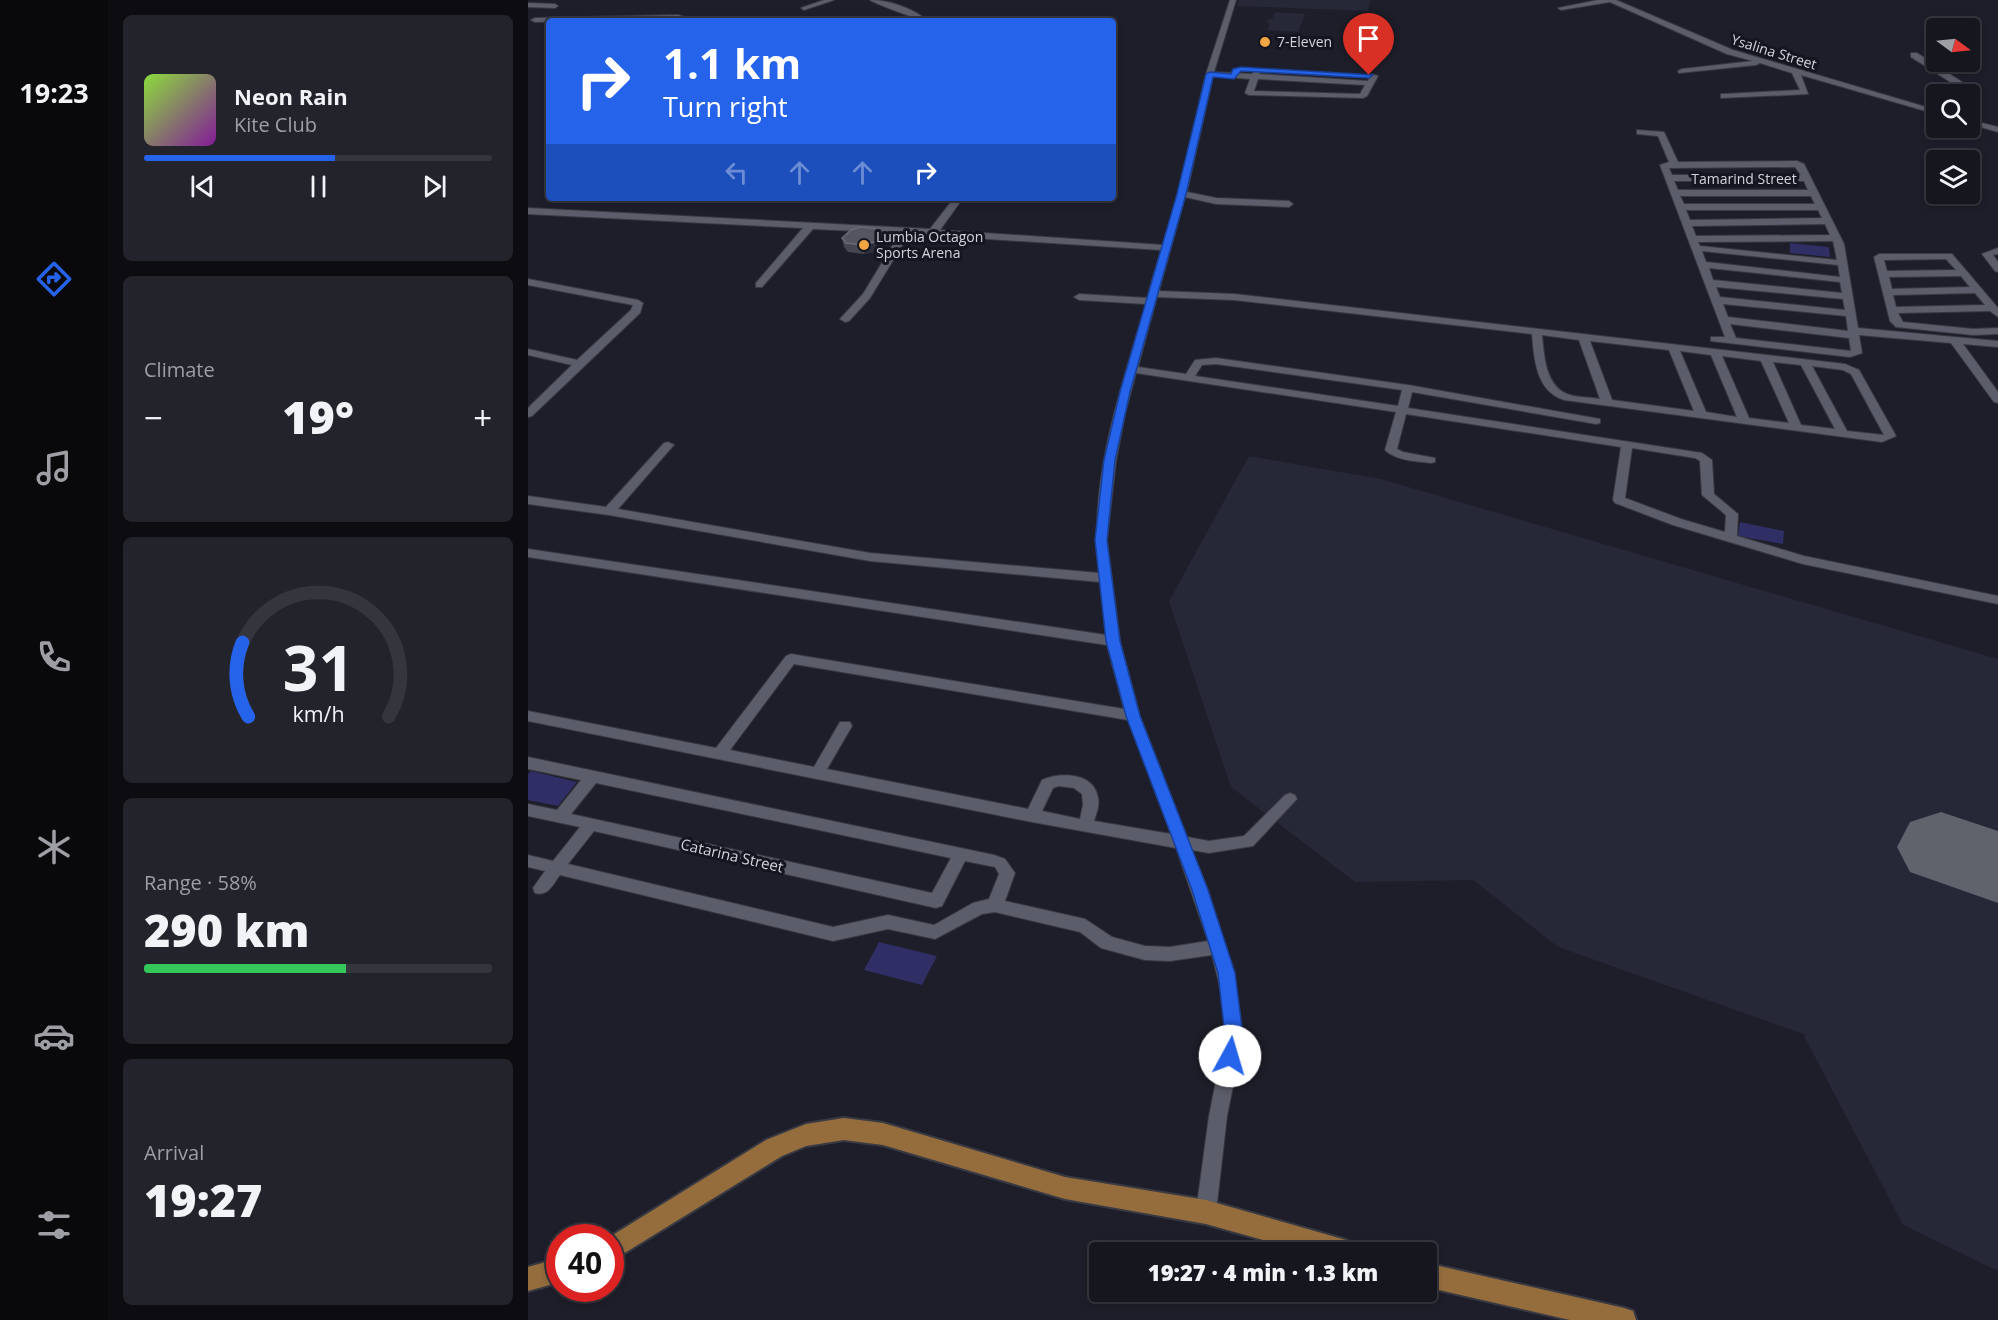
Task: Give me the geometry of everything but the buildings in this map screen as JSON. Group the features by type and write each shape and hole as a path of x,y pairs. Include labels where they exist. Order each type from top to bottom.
{"main road":[{"path":"624,1241 774,1148 806,1135 844,1129 883,1134 1065,1188 1206,1212 1311,1242"},
{"path":"528,1279 546,1274"},
{"path":"1437,1278 1624,1320"}],"street":[{"path":"804,8 831,0"},
{"path":"873,0 912,13 920,18"},
{"path":"1206,1212 1218,1116 1234,1036 1226,973 1200,890 1179,841 1133,716 1113,641 1101,540 1104,503 1117,426 1131,369 1182,194 1210,74 1233,0"},
{"path":"1561,8 1611,0"},
{"name":"Ysalina Street","path":"1611,0 1699,40 1758,62 1926,110"},
{"path":"528,5 555,6 536,20 546,20"},
{"path":"631,18 682,18"},
{"path":"1914,55 1959,84"},
{"path":"1682,72 1758,62"},
{"path":"1724,96 1805,92 1797,73"},
{"path":"1210,74 1234,77 1255,74 1369,83 1364,95 1360,96 1249,93 1255,74"},
{"path":"1919,108 1926,104"},
{"path":"1980,125 1998,130"},
{"path":"1640,132 1661,134 1674,164"},
{"path":"1715,339 1732,341 1854,354 1857,351 1843,264 1836,238 1797,164 1674,164 1664,166 1732,341"},
{"path":"1669,178 1806,178"},
{"name":"Tamarind Street","path":"1675,193 1814,193"},
{"path":"1182,194 1216,201 1289,204"},
{"path":"933,232 957,201"},
{"path":"1680,207 1820,207"},
{"path":"529,212 933,232 1166,248"},
{"path":"1686,223 1827,221"},
{"path":"759,285 810,226"},
{"path":"845,319 867,296 906,231"},
{"path":"1695,243 1836,238"},
{"path":"1695,243 1843,264"},
{"path":"1998,251 1987,254 1998,269"},
{"path":"1996,311 1954,258 1944,255 1880,257 1895,321 1900,325 1973,332 1998,331"},
{"path":"1703,265 1845,280"},
{"path":"1884,274 1965,273"},
{"path":"528,282 638,303 636,311 528,414"},
{"path":"1710,283 1848,297"},
{"path":"1888,292 1979,290"},
{"path":"1079,297 1196,294 1845,367 1855,372 1890,436 1882,439 1564,397 1550,388 1541,369 1538,334"},
{"path":"1716,300 1851,314"},
{"path":"1892,310 1996,311"},
{"path":"1724,320 1998,350"},
{"path":"1584,339 1608,402"},
{"path":"1958,345 1998,344"},
{"path":"1958,345 1998,400"},
{"path":"1674,349 1702,416"},
{"path":"528,352 579,364"},
{"path":"1716,354 1744,420"},
{"path":"1766,359 1796,427"},
{"path":"1189,377 1196,365 1205,360 1408,388 1596,421"},
{"path":"1805,363 1843,434"},
{"path":"1131,369 1627,444 1703,458 1707,465 1708,495 1732,514 1731,538"},
{"path":"1408,388 1391,450 1401,455 1431,460"},
{"path":"1627,444 1618,500 1677,522 1803,560 1998,600"},
{"path":"609,511 668,445"},
{"path":"528,500 609,511 870,557 1104,578"},
{"path":"528,554 1113,641"},
{"path":"720,753 791,659 1133,716"},
{"path":"528,716 1032,816 1209,847 1248,842 1290,800"},
{"path":"818,773 845,726"},
{"path":"528,763 994,861 1005,868 1006,880 995,905"},
{"path":"560,817 592,777"},
{"path":"1032,816 1047,784 1060,779 1075,782 1090,793 1091,800 1085,826"},
{"name":"Catarina Street","path":"528,810 936,901 961,854"},
{"path":"541,888 591,824"},
{"path":"528,861 833,934 888,922 935,932 979,908 995,905 1084,926 1107,943 1145,953 1170,954 1217,947"}],"shaded area":[{"path":"1239,0 1370,0 1368,11 1237,6"},
{"path":"1275,12 1305,14 1298,32 1267,30 1270,23 1267,23 1268,19 1272,19"},
{"path":"1790,243 1829,247 1830,257 1790,253"},
{"path":"1249,456 1381,479 1998,659 1998,1271 1903,1225 1803,1034 1558,947 1473,880 1355,882 1231,787 1169,601"},
{"path":"1740,522 1784,531 1783,544 1738,536"},
{"path":"531,771 577,782 558,806 528,800 528,774"},
{"path":"879,942 937,956 922,985 864,970"}],"runway":[{"path":"1941,847 1998,867"}],"place":[{"name":"7-Eleven","path":"1265,42"},
{"name":"Lumbia Octagon Sports Arena","path":"864,245"}],"route":[{"path":"1230,1056 1234,1036 1226,973 1200,890 1179,841 1133,716 1113,641 1104,578 1101,540 1102,514 1119,414 1182,194 1210,74 1234,77 1236,71 1241,69 1369,75"}]}
